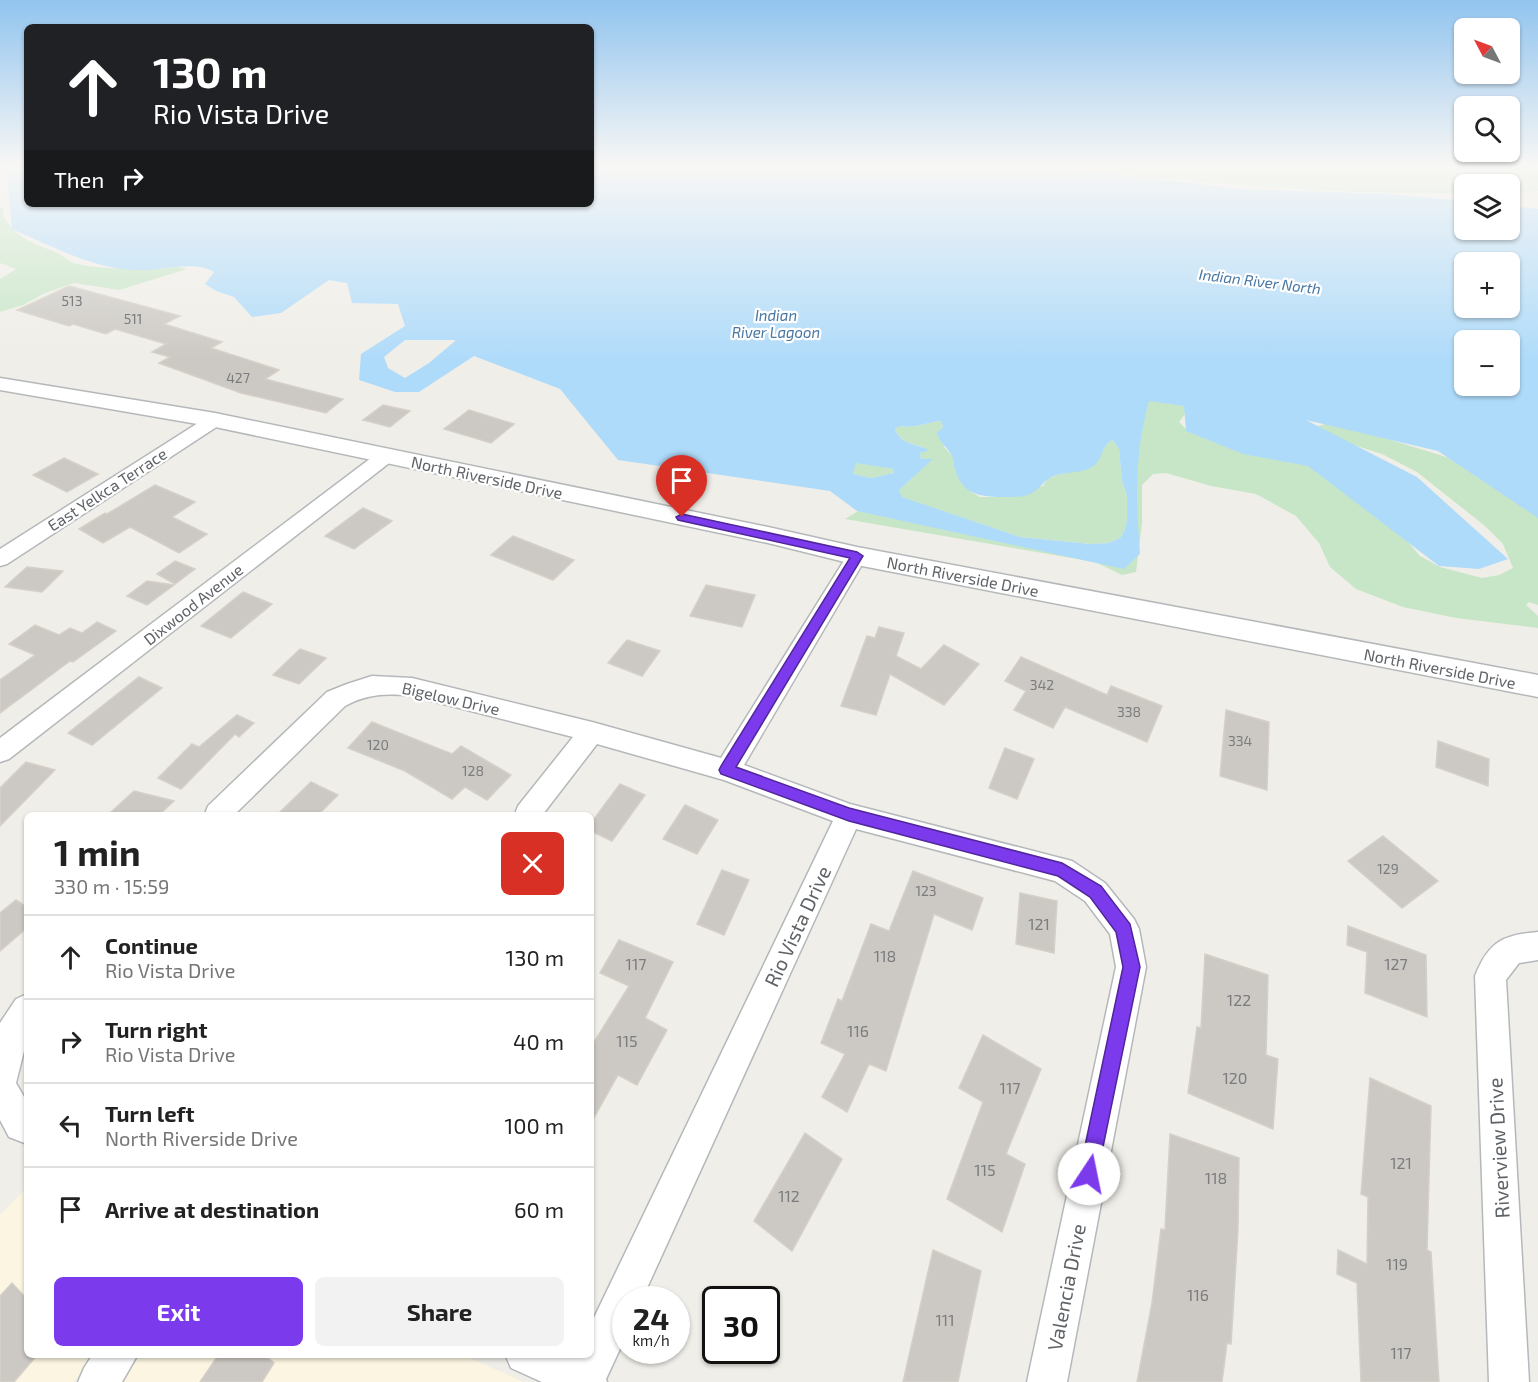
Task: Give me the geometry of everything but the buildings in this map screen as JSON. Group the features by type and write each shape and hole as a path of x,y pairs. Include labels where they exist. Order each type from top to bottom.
{"street":[{"name":"North Riverside Drive","path":"0,384 215,420 768,535 857,556 1538,686"},
{"name":"East Yelkca Terrace","path":"0,558 215,420"},
{"name":"Dixwood Avenue","path":"0,752 386,456"},
{"path":"849,815 727,770 857,556"},
{"name":"Bigelow Drive","path":"220,812 336,699 355,688 384,682 592,732 727,770"},
{"path":"530,812 592,732"},
{"name":"Rio Vista Drive","path":"585,1382 849,815"},
{"name":"Valencia Drive","path":"849,815 1062,870 1095,892 1124,929 1131,967 1047,1382"},
{"name":"Riverview Drive","path":"1509,1382 1490,976 1511,949 1538,946"},
{"path":"24,1015 10,1036 0,1084 21,1125 24,1126"},
{"path":"98,1382 115,1358"},
{"path":"534,1358 585,1382"}],"shaded area":[{"path":"24,1190 24,1358 92,1358 74,1382 0,1382 0,1215"},
{"path":"138,1358 470,1358 524,1382 122,1382"}],"green space":[{"path":"0,230 14,230 31,242 56,252 74,263 115,268 179,267 187,269 119,290 74,283 45,293 23,305 0,312 0,279 16,269 0,263"},
{"path":"1147,400 1191,406 1179,422 1189,432 1310,464 1392,523 1420,556 1440,567 1482,578 1499,575 1513,568 1503,544 1485,526 1417,472 1382,454 1344,442 1314,427 1333,422 1459,461 1538,515 1538,605 1529,602 1526,605 1538,616 1538,628 1456,618 1403,607 1356,589 1330,567 1319,543 1296,516 1256,494 1211,486 1166,473 1153,474 1142,485 1142,523 1136,572 1122,575 1095,562 845,519 860,510 1017,542 1092,550 1129,542 1132,483"},
{"path":"942,421 944,447 953,457 955,470 971,492 980,497 1008,497 1043,486 1048,478 1070,471 1084,470 1113,440 1119,449 1122,481 1127,496 1127,521 1124,532 1120,538 1109,543 1091,544 1020,537 901,497 899,490 932,459 921,459 920,453 928,450 905,441 895,429 900,426 910,427"},
{"path":"856,462 894,469 894,473 871,478 853,474"}],"water":[{"name":"Indian River Lagoon","path":"15,230 1454,230 1454,240 1520,240 1520,230 1538,230 1538,518 1438,451 1306,420 1417,477 1508,559 1479,569 1439,566 1308,466 1243,454 1186,431 1184,406 1149,401 1141,440 1137,477 1140,554 1124,569 857,511 830,491 618,460 560,389 474,356 419,392 395,392 359,380 361,354 405,326 398,304 352,303 347,283 329,280 281,313 252,317 234,297 216,291 205,284 214,272 207,269 181,266 128,270 93,263","holes":["405,340 455,340 429,363 405,378 388,368 384,357","941,421 943,427 937,433 952,456 955,470 962,484 971,492 990,496 1014,497 1030,494 1051,477 1087,469 1096,464 1106,446 1113,440 1119,449 1122,481 1127,496 1127,521 1124,532 1120,538 1109,543 1091,544 1020,537 902,497 899,490 933,459 921,459 920,453 929,450 905,441 895,429 900,426 910,427","856,463 894,469 894,473 871,478 853,474"]}],"route":[{"path":"682,517 857,556 727,770 849,815 1062,870 1095,892 1124,929 1131,967 1089,1174"}],"water label":[{"name":"Indian River North","path":"1260,281"}]}
